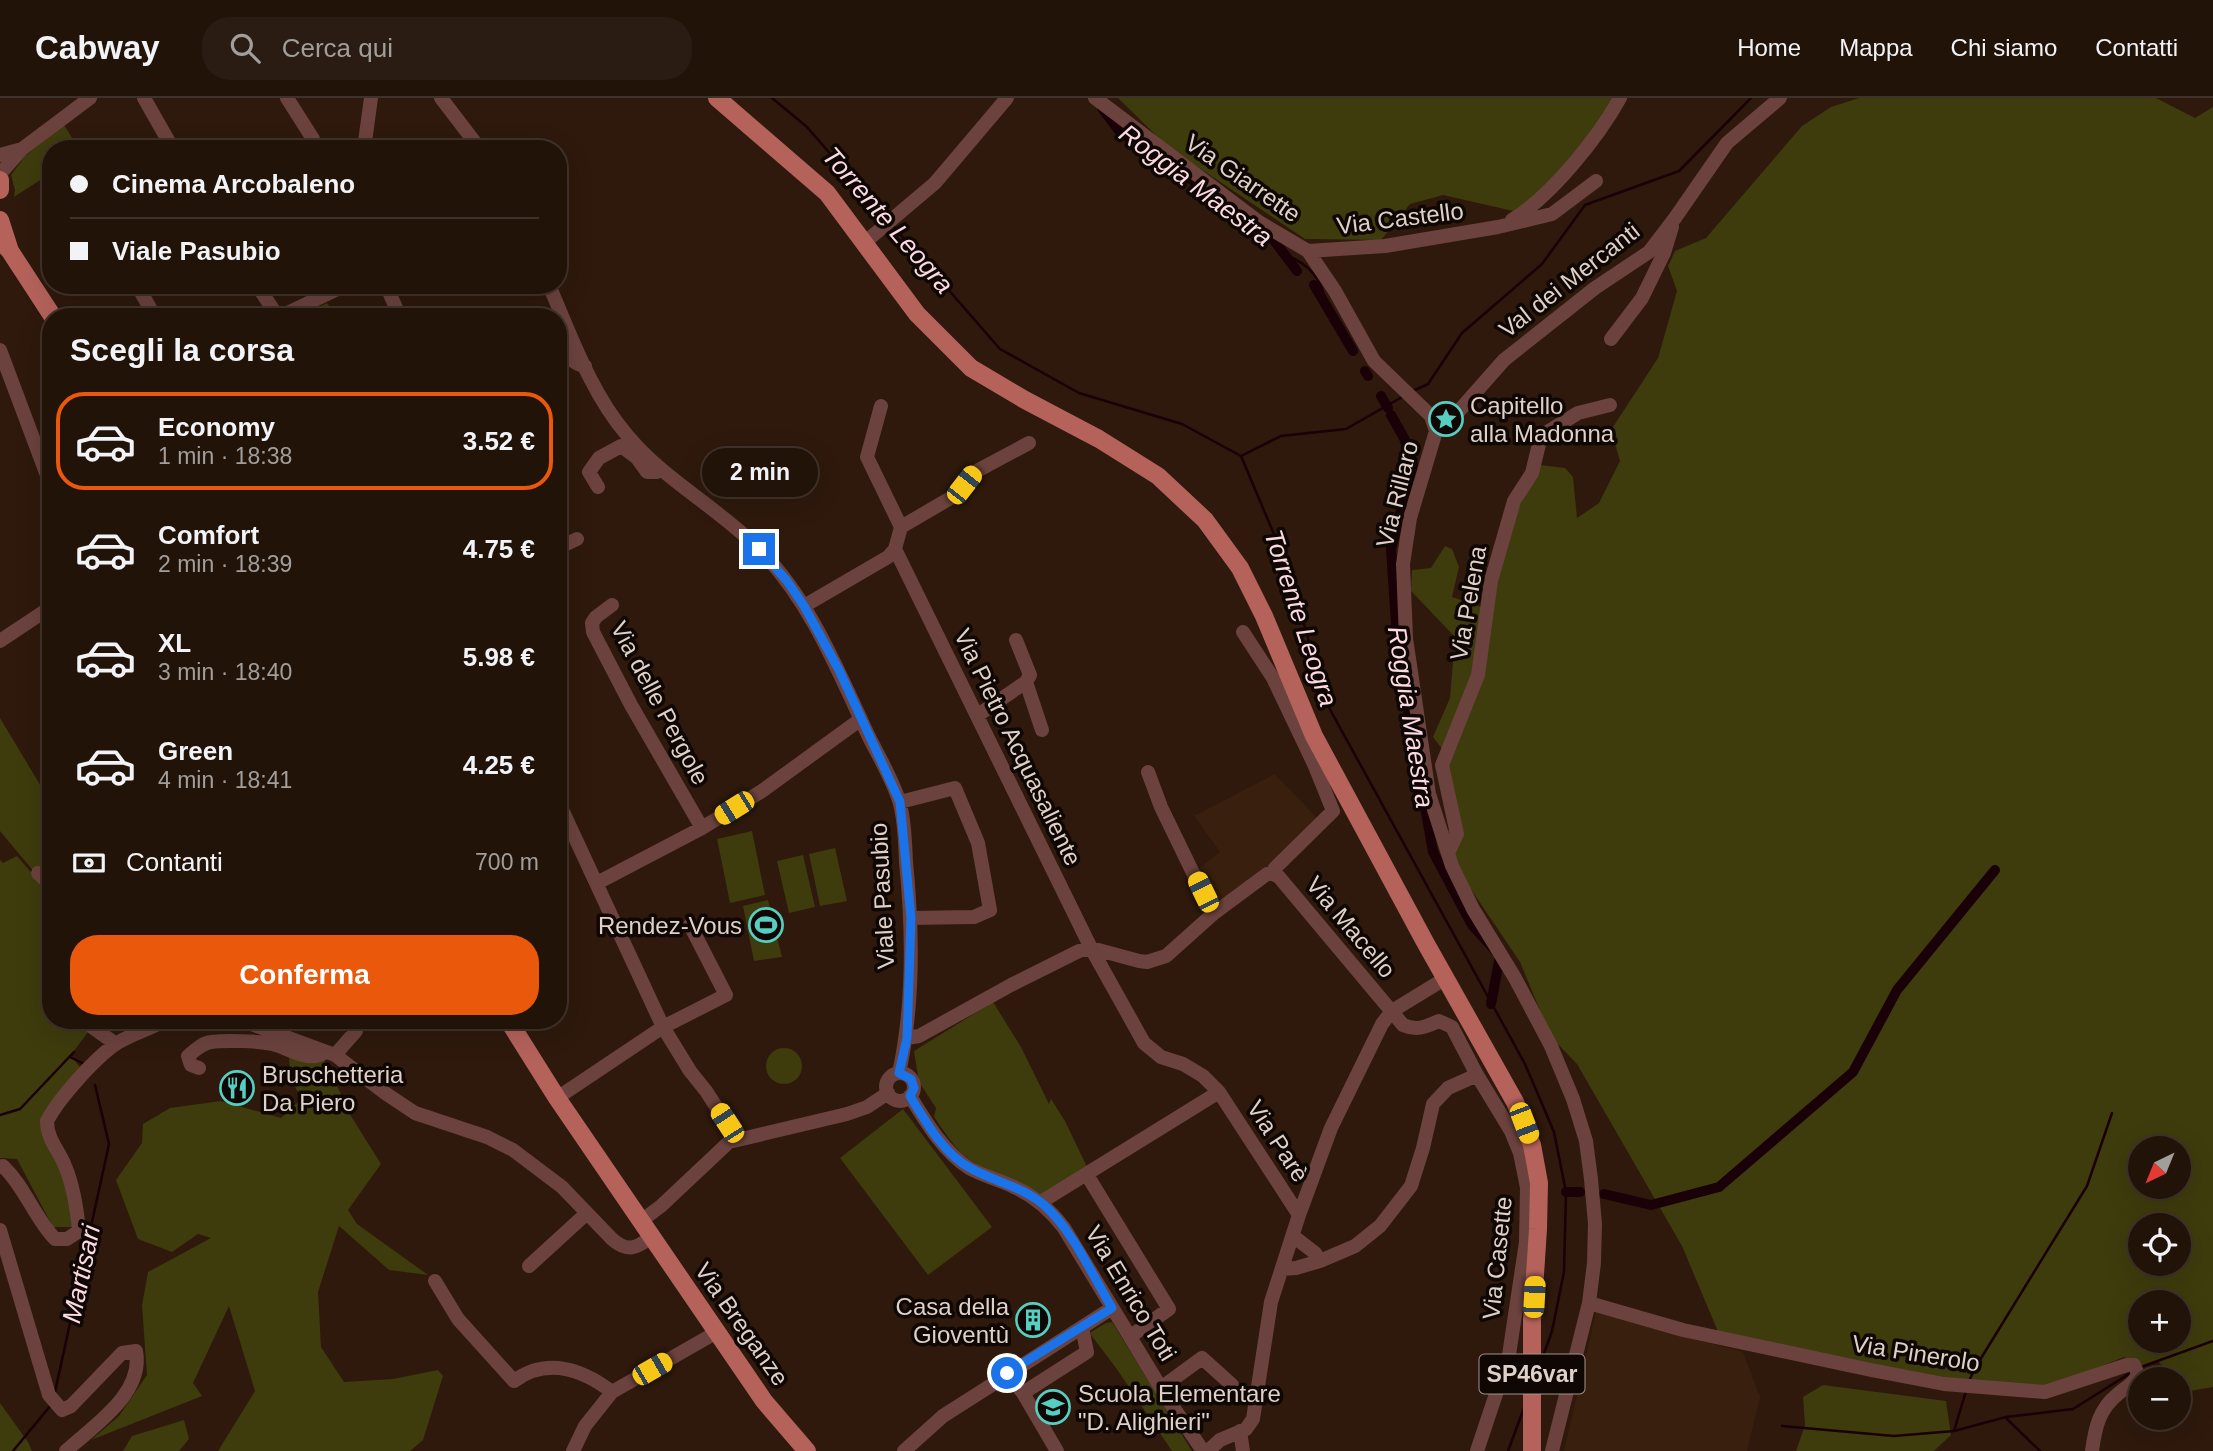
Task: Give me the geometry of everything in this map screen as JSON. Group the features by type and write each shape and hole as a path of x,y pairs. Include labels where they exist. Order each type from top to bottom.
{"main road":[{"name":"SP46var","path":"717,98 827,193 918,314 971,368 1099,439 1158,476 1205,520 1247,580 1314,736 1515,1102 1532,1145 1539,1183 1532,1320 1532,1451"},
{"path":"0,180 0,190"},
{"path":"0,220 5,245 47,308"},
{"name":"Via Breganze","path":"514,1029 557,1098 764,1401 807,1451"}],"street":[{"path":"0,174 22,149 90,98"},
{"path":"144,98 168,140"},
{"path":"287,98 313,139"},
{"path":"365,140 371,98"},
{"path":"441,98 473,140"},
{"path":"864,243 935,183 1007,98"},
{"path":"1095,98 1134,127"},
{"path":"1107,98 1134,127"},
{"name":"Via Castello","path":"1498,228 1536,204 1558,182 1620,98"},
{"name":"Val dei Mercanti","path":"1436,431 1448,424 1504,360 1595,288 1648,252 1727,142 1780,98"},
{"name":"Via Giarrette","path":"1134,127 1259,222 1308,251"},
{"path":"0,155 22,149"},
{"name":"Via Castello","path":"1308,251 1385,246 1498,228 1552,214 1596,181"},
{"path":"1611,339 1642,298 1664,253 1675,218"},
{"name":"Via Rillaro","path":"1308,251 1335,291 1374,361 1431,416 1436,431 1410,518 1403,564 1406,638 1429,794 1448,852 1473,909 1516,978 1551,1046 1573,1099 1586,1141 1595,1224 1594,1263 1589,1303 1552,1451"},
{"path":"288,308 324,294"},
{"path":"567,326 585,366"},
{"path":"0,350 42,462"},
{"path":"567,354 571,361 585,366"},
{"name":"Viale Pasubio","path":"585,366 612,415 628,436 661,469 759,549 787,581 839,670 900,802 911,918 907,1038 899,1073 888,1080 888,1093"},
{"name":"Via Pelena","path":"1448,852 1457,834 1442,765 1478,676 1491,581 1514,501 1532,474 1541,436 1578,413 1610,405"},
{"path":"804,606 888,557 895,549 901,527 867,457 881,406"},
{"path":"901,527 954,496 973,473 1028,443"},
{"path":"598,487 589,471 599,458 621,446 637,458 647,472 661,469"},
{"path":"567,544 577,539"},
{"name":"Via Pietro Acquasaliente","path":"895,549 1091,948 1102,965"},
{"name":"Via delle Pergole","path":"612,605 596,617 592,623 593,632 631,705 702,828"},
{"path":"0,641 42,613"},
{"path":"907,1038 919,1035 1079,951 1091,948 1139,961 1157,959 1175,949 1213,914 1261,878 1273,874 1275,868 1333,811 1273,678 1243,632"},
{"path":"978,715 1026,682 1030,675 1016,640"},
{"path":"1026,682 1042,730"},
{"path":"597,883 702,828 762,791 861,719"},
{"path":"1148,772 1161,807 1213,914"},
{"path":"900,802 955,788 978,843 990,910 974,918 911,918"},
{"path":"567,832 597,883 663,1027 737,1139"},
{"path":"38,873 42,877"},
{"name":"Via Macello","path":"1273,874 1279,877 1392,1011"},
{"path":"557,1098 663,1027 726,995 690,925"},
{"name":"Via Parè","path":"1102,965 1144,1043 1161,1057 1183,1064 1203,1076 1219,1092 1299,1215"},
{"path":"1206,1451 1220,1440 1246,1429 1253,1419 1270,1302 1331,1128 1382,1024 1392,1011 1446,978"},
{"name":"Via Casette","path":"1392,1011 1403,1025 1412,1029 1423,1028 1439,1021 1452,1027 1511,1131 1520,1153 1527,1188 1526,1241 1510,1355 1477,1451"},
{"path":"97,1029 116,1044"},
{"path":"0,1167 3,1166 14,1177 42,1225 55,1239 66,1239 79,1231 76,1203 65,1166 47,1135 47,1121 86,1072 116,1044 148,1029"},
{"path":"264,1029 330,1054 415,1113 487,1137 513,1150 553,1179 624,1248 635,1247 652,1237"},
{"path":"199,1068 191,1065 188,1056 209,1042 273,1044 309,1056 322,1055 330,1054 349,1029"},
{"path":"641,1221 661,1206 720,1149 737,1139 846,1114 867,1107 888,1093 899,1101 910,1096 913,1083 908,1076 899,1073"},
{"path":"1282,1269 1320,1261 1355,1246 1380,1226 1411,1186 1433,1104 1448,1088 1477,1075"},
{"name":"Via Parè","path":"1041,1202 1219,1092"},
{"name":"Via Enrico Toti","path":"910,1096 935,1135 955,1157 970,1168 1017,1188 1052,1212 1161,1388 1206,1451"},
{"path":"1087,1175 1108,1201 1169,1309 1131,1336"},
{"path":"529,1266 587,1213"},
{"path":"0,1230 53,1400 62,1410 72,1406 122,1353 136,1351 136,1372 122,1400 66,1451"},
{"path":"1293,1236 1315,1253 1320,1261"},
{"path":"435,1281 458,1319 514,1381 525,1373 540,1368 557,1367 597,1381 612,1392"},
{"name":"Via Pinerolo","path":"1589,1303 1683,1330 1871,1370 1969,1386 2045,1392 2127,1365 2136,1370 2135,1381 2102,1409 2092,1451"},
{"path":"904,1451 943,1416 1112,1308"},
{"path":"1023,1394 1087,1352 1082,1327"},
{"path":"573,1451 585,1426 612,1392 717,1332"},
{"path":"1161,1388 1202,1358 1232,1385"},
{"path":"1003,1376 1023,1394 1058,1451"},
{"path":"1240,1431 1243,1451"}],"shaded area":[{"path":"1118,98 1620,98 1601,129 1522,213 1443,195 1410,204 1381,240 1305,239 1168,147"},
{"path":"1859,98 2156,98 2195,118 2213,107 2213,1387 2191,1391 2191,1367 2163,1367 2158,1361 2143,1366 2124,1357 2053,1386 1953,1381 1719,1334 1682,1246 1577,1064 1551,1037 1520,962 1464,879 1446,836 1457,812 1444,759 1486,666 1491,564 1540,465 1565,468 1573,477 1577,518 1599,503 1620,461 1611,430 1658,358 1677,291 1668,266 1675,251 1706,238 1802,126 1831,107"},
{"path":"64,125 73,140 45,140"},
{"path":"42,142 42,179 14,197 11,175 25,156"},
{"path":"327,303 331,308 317,308"},
{"path":"1445,546 1452,549 1459,567 1452,597 1481,607 1482,658 1443,750 1433,737 1450,698 1455,637 1411,591 1412,570 1431,568"},
{"path":"0,718 42,788 42,868 35,873 0,831"},
{"path":"1275,774 1319,820 1311,839 1214,906 1195,872 1220,852 1192,813 1196,815"},
{"path":"752,831 765,895 730,903 717,839"},
{"path":"835,848 847,901 820,906 809,854"},
{"path":"803,855 815,907 789,913 777,861"},
{"path":"17,856 42,885 42,1029 90,1029 71,1055 84,1073 44,1116 76,1200 76,1227 53,1227 17,1159 0,1158 0,860 3,863"},
{"path":"768,900 782,957 754,961 743,906"},
{"path":"993,1002 1021,1047 1049,1104 1051,1099 1065,1121 1088,1169 1047,1194 1040,1194 1001,1178 965,1156 934,1117 936,1108 919,1082 914,1051"},
{"path":"784,1048 797,1053 802,1066 797,1079 784,1084 771,1079 766,1066 771,1053"},
{"path":"289,1055 322,1056 344,1100 341,1100 381,1164 348,1210 357,1224 428,1275 389,1270 339,1226 318,1292 321,1347 344,1382 393,1379 438,1370 443,1376 423,1440 410,1451 218,1451 255,1391 229,1306 193,1383 202,1396 91,1440 119,1416 147,1375 142,1305 148,1272 211,1238 198,1234 172,1252 138,1239 116,1180 142,1143 143,1124 170,1108 221,1101 281,1118 302,1098 290,1079"},
{"path":"903,1109 992,1227 928,1275 840,1158"},
{"path":"1596,1312 1743,1352 1760,1397 1747,1451 1564,1451"},
{"path":"1112,1322 1192,1451 1172,1451 1091,1335 1091,1332"},
{"path":"1823,1385 1946,1401 1951,1435 1934,1451 1796,1451 1805,1425 1803,1397"},
{"path":"0,1403 28,1442 32,1451 0,1451"},
{"path":"184,1420 189,1439 179,1451 123,1451 132,1436"}],"waterway":[{"name":"Torrente Leogra","path":"772,98 807,127 886,218"},
{"path":"1413,391 1428,384 1462,333 1542,264 1585,205 1679,171 1751,98"},
{"name":"Roggia Maestra","path":"1102,108 1120,132 1198,184"},
{"name":"Torrente Leogra","path":"893,226 1000,349 1079,393 1182,424 1241,456 1287,565 1327,704 1525,1064 1554,1132 1566,1192 1564,1272 1552,1331 1541,1362"},
{"name":"Roggia Maestra","path":"1256,227 1273,239 1297,271"},
{"path":"1285,255 1308,268 1318,280 1325,304"},
{"name":"Roggia Maestra","path":"1314,285 1353,351"},
{"name":"Roggia Maestra","path":"1365,371 1368,376"},
{"name":"Roggia Maestra","path":"1381,396 1388,408"},
{"path":"1241,456 1281,436 1346,429 1404,396"},
{"name":"Roggia Maestra","path":"1391,415 1404,438 1413,465 1391,549 1398,653 1433,852 1472,925 1500,956 1491,1004"},
{"path":"1604,1194 1651,1205 1719,1187 1853,1072 1897,990 1995,870"},
{"path":"0,1115 20,1109 74,1052"},
{"path":"70,1057 84,1064"},
{"name":"Martisari","path":"55,1392 109,1144 95,1085"},
{"path":"1969,1381 2087,1186 2112,1113"},
{"path":"1566,1192 1580,1192"},
{"path":"2141,1367 2213,1341"},
{"path":"1782,1426 1894,1436 1954,1431 2006,1417 2073,1409 2128,1375"},
{"path":"1954,1431 1966,1391"},
{"name":"Martisari","path":"13,1451 51,1405"},
{"name":"Torrente Leogra","path":"1508,1451 1524,1408"},
{"path":"2007,1419 2040,1451"}],"place":[{"name":"Capitello alla Madonna","path":"1446,419"},
{"name":"Rendez-Vous","path":"766,925"},
{"name":"Bruschetteria Da Piero","path":"237,1088"},
{"name":"Casa della Gioventù","path":"1033,1320"},
{"name":"Scuola Elementare \"D. Alighieri\"","path":"1053,1407"}],"route":[{"path":"759,549 787,581 804,606 839,670 900,802 911,918 907,1038 899,1073 911,1079 914,1088 910,1096 935,1135 955,1157 986,1176 1017,1188 1052,1212 1112,1308 1007,1373"}]}
